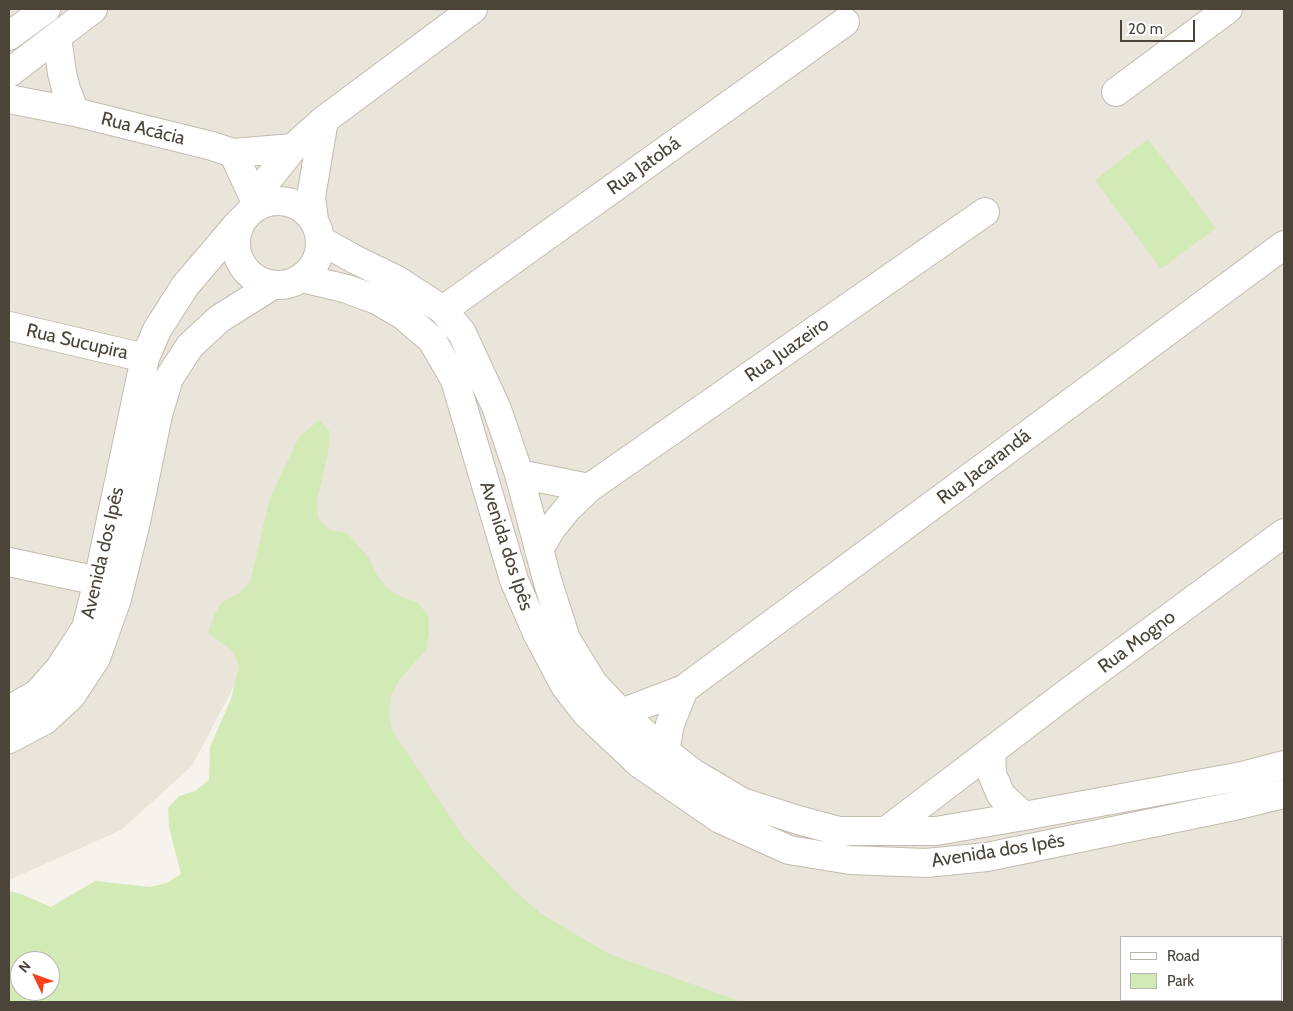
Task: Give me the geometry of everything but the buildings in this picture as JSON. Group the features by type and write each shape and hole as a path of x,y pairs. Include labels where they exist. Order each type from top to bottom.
{"street":[{"path":"9,36 46,9"},
{"path":"9,73 93,9"},
{"path":"324,120 311,196 319,255 312,268 302,278 288,284 273,285 259,281 248,272 240,261 236,247 238,233 269,178 294,148 324,120 474,9"},
{"path":"1116,92 1228,9"},
{"name":"Rua Jatobá","path":"443,310 845,22"},
{"path":"57,37 62,73 75,112"},
{"name":"Rua Acácia","path":"9,99 75,112 222,150 294,148"},
{"path":"222,150 250,210"},
{"path":"250,210 268,202 285,201 301,207 317,230"},
{"name":"Avenida dos Ipês","path":"9,710 37,694 60,668 86,628 98,581 145,358 157,330 185,286 250,210"},
{"name":"Rua Juazeiro","path":"539,550 551,529 568,508 589,488 986,212"},
{"name":"Avenida dos Ipês","path":"317,230 356,260 398,280 443,310 462,333 497,409 519,474 548,583 566,639 593,682 622,713 664,751 693,773 742,802 838,831 936,831 1242,776 1284,766"},
{"name":"Rua Jacarandá","path":"622,713 684,689 1284,245"},
{"name":"Avenida dos Ipês","path":"302,278 347,289 377,300 404,316 432,340 455,380 514,580 537,634 566,686 586,713 640,764 720,820 789,850 850,860 926,863 986,856 1239,805 1284,794"},
{"name":"Avenida dos Ipês","path":"9,739 45,720 71,696 96,658 118,599 158,415 169,378 190,346 219,319 273,285"},
{"name":"Rua Sucupira","path":"9,326 145,358"},
{"path":"519,474 589,488"},
{"name":"Rua Mogno","path":"886,831 1066,694 1284,533"},
{"path":"9,562 98,581"},
{"path":"664,751 670,724 684,689"},
{"path":"991,752 992,774 1001,795 1024,816"}],"shaded area":[{"path":"9,9 1284,9 1284,960 1283,936 1120,936 1120,1001 1140,1001 1136,1002 669,1002 520,916 252,652 192,766 121,830 9,880"}],"green space":[{"path":"1148,139 1216,228 1161,269 1095,180"},
{"path":"319,420 330,432 328,452 317,501 318,518 330,530 347,533 369,558 377,575 387,588 402,597 417,602 428,615 429,632 426,650 400,679 391,695 389,714 392,730 465,839 514,890 540,913 609,954 742,1002 9,1002 9,891 51,907 95,881 150,887 167,883 181,874 169,827 168,808 179,796 195,791 209,780 210,747 231,699 239,666 233,651 208,633 214,616 222,602 238,594 250,582 270,498 299,437"}]}
